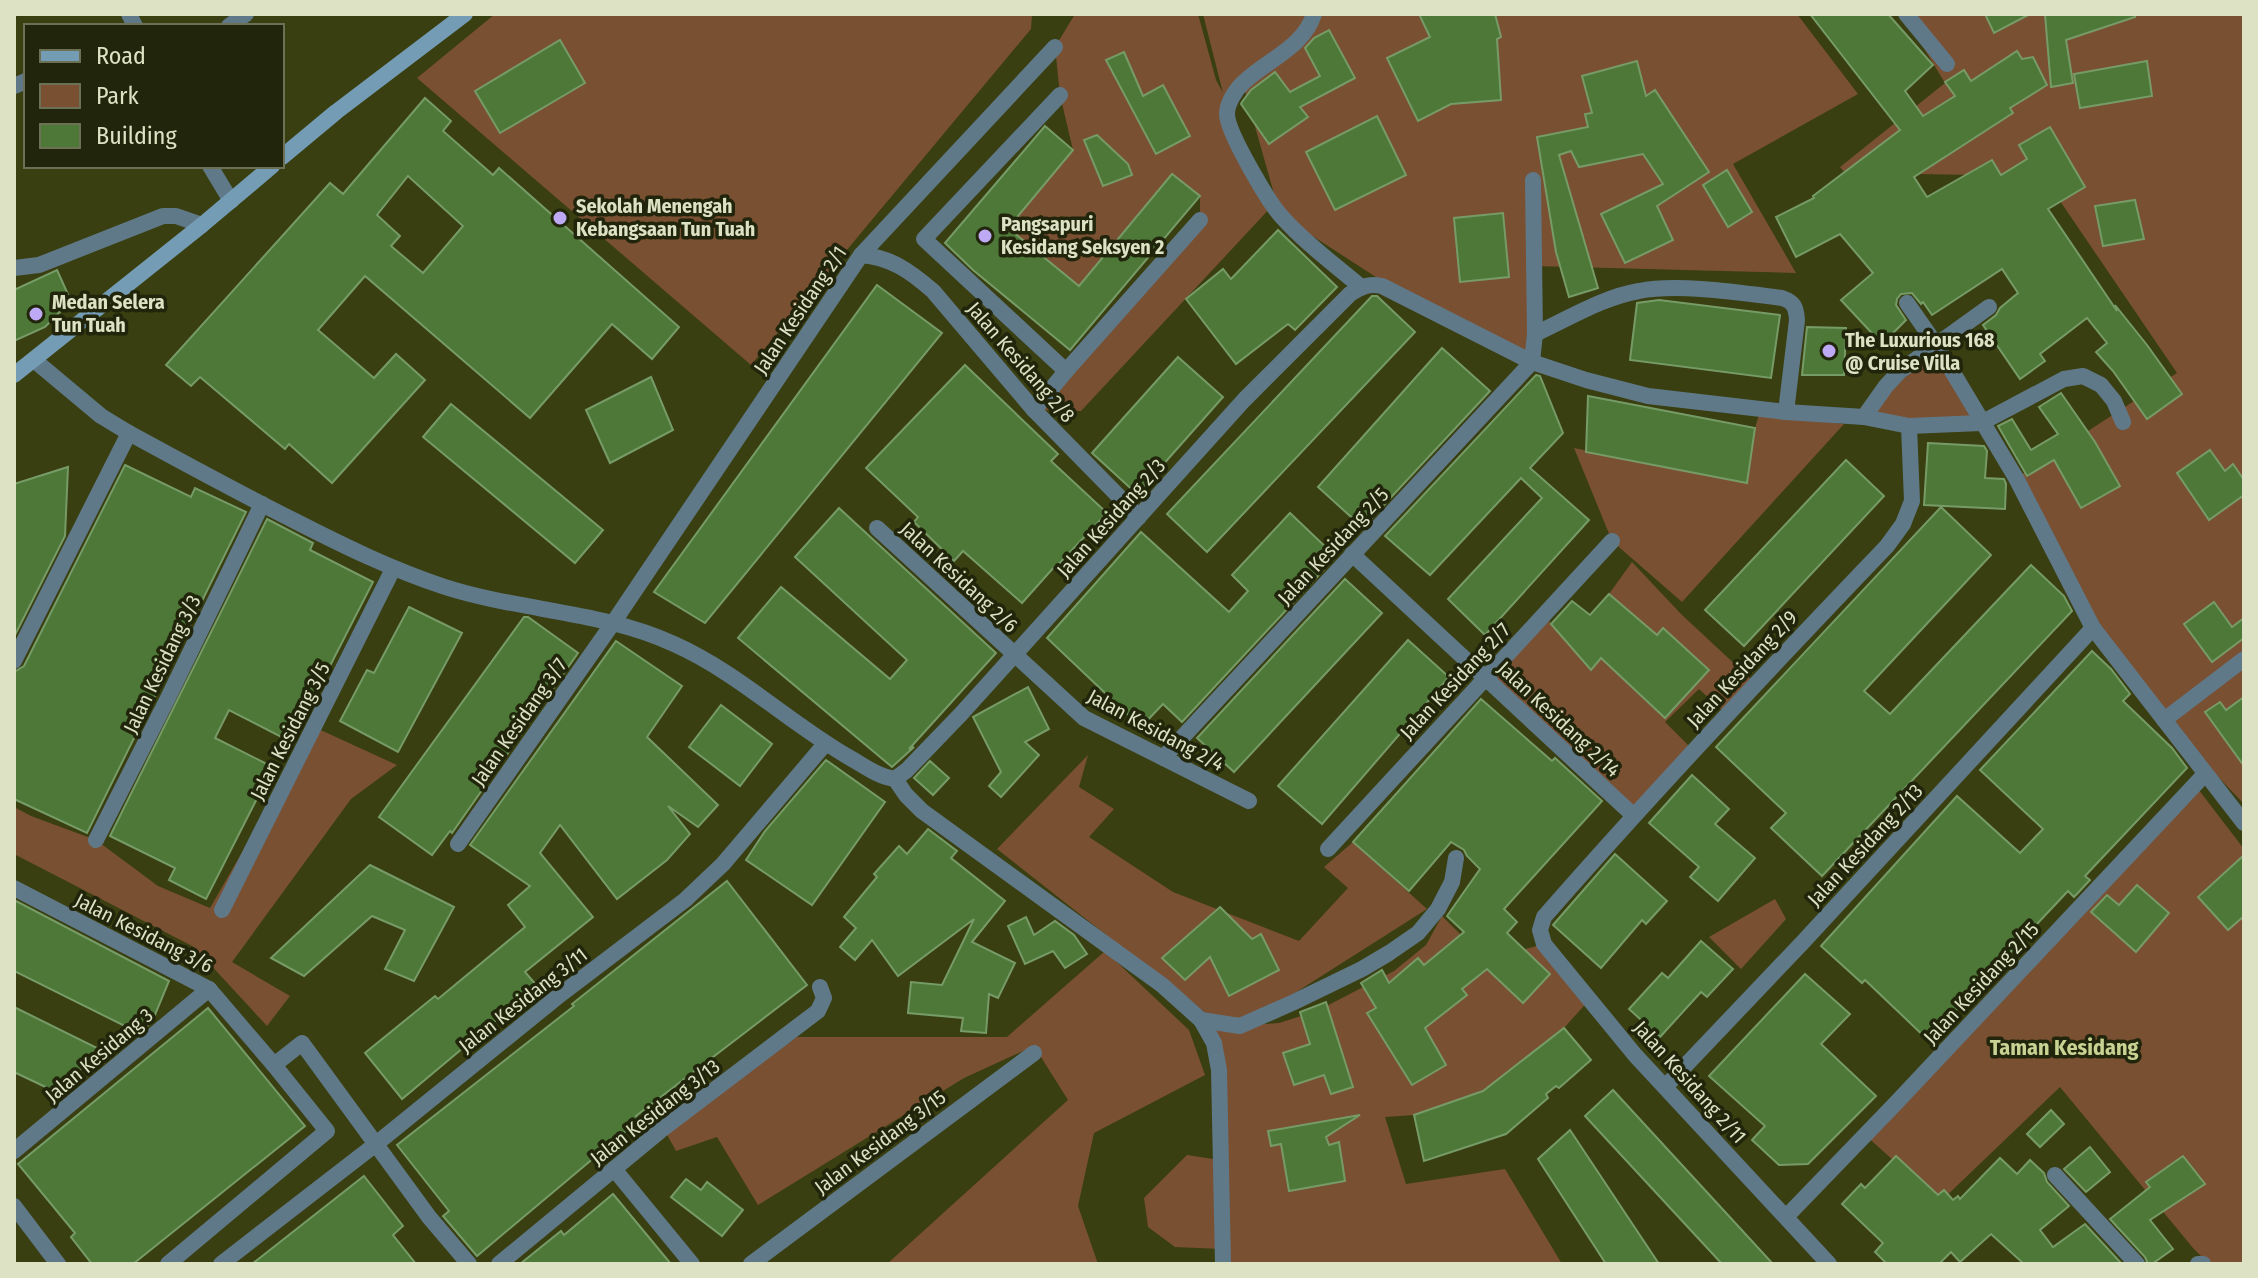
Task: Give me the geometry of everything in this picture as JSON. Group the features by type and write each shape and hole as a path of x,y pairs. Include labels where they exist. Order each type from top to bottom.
{"street":[{"path":"284,155 465,14"},
{"path":"1314,14 1300,39 1243,82 1231,99 1227,114 1233,133 1280,215 1302,238 1361,287 1371,284 1382,286 1532,362 1648,396 1786,412 1864,417 1909,426 1981,423 2064,379 2083,376 2101,385 2114,401 2123,422"},
{"path":"1906,14 1947,64"},
{"name":"Jalan Kesidang 2/1","path":"613,623 861,255 1055,47"},
{"path":"1060,95 924,239 1066,371"},
{"path":"211,168 231,201"},
{"path":"14,375 270,168"},
{"path":"1532,362 1535,334 1533,180"},
{"path":"14,268 39,265 163,216 176,216 202,225"},
{"path":"1034,410 1200,220"},
{"name":"Jalan Kesidang 2/8","path":"861,255 879,256 898,264 933,291 1034,410 1139,517"},
{"name":"Jalan Kesidang 2/3","path":"895,779 907,770 1014,655 1244,400 1350,294 1361,287"},
{"path":"1535,334 1621,295 1642,290 1694,290 1782,298 1791,301 1796,308 1797,320 1786,412"},
{"path":"1907,303 1937,346 2016,478 2093,628 2244,823"},
{"path":"1864,417 1900,371 1989,307"},
{"path":"34,360 101,416 129,433 393,569 501,603 647,632 701,656 825,744 883,778 895,779 922,811 1162,985 1201,1020 1214,1043 1219,1070 1223,1264"},
{"name":"Jalan Kesidang 2/5","path":"1163,758 1532,362"},
{"name":"Jalan Kesidang 2/9","path":"1544,917 1755,683 1887,546 1903,524 1912,501 1909,426"},
{"path":"14,661 129,433"},
{"name":"Jalan Kesidang 3/3","path":"96,840 262,504"},
{"name":"Jalan Kesidang 2/6","path":"877,528 1014,655"},
{"name":"Jalan Kesidang 2/7","path":"1328,849 1612,541"},
{"name":"Jalan Kesidang 2/14","path":"1352,554 1633,815"},
{"name":"Jalan Kesidang 3/5","path":"222,910 393,569"},
{"name":"Jalan Kesidang 3/7","path":"458,844 613,623"},
{"name":"Jalan Kesidang 2/13","path":"1665,1087 2093,628"},
{"name":"Jalan Kesidang 2/4","path":"1014,655 1084,718 1249,801"},
{"path":"2164,720 2244,659"},
{"name":"Jalan Kesidang 3/11","path":"221,1264 376,1144 556,998 685,900 723,864 825,744"},
{"name":"Jalan Kesidang 2/15","path":"1786,1217 2205,774"},
{"path":"1201,1020 1240,1026 1362,969 1389,953 1418,933 1438,909 1452,882 1456,858"},
{"name":"Jalan Kesidang 3/6","path":"14,888 209,989 327,1131 168,1264"},
{"name":"Jalan Kesidang 2/11","path":"1544,917 1540,930 1544,944 1635,1055 1829,1264"},
{"name":"Jalan Kesidang 3/13","path":"499,1264 614,1169 818,1011 824,998 820,987"},
{"name":"Jalan Kesidang 3","path":"14,1151 209,989"},
{"path":"274,1065 302,1043 429,1217 469,1264"},
{"name":"Jalan Kesidang 3/15","path":"751,1264 1034,1053"},
{"path":"614,1169 692,1264"},
{"path":"2055,1175 2137,1264"},
{"path":"14,1206 58,1264"}],"green space":[{"path":"495,14 1032,14 1031,29 751,365 417,78"},
{"path":"1075,14 1198,14 1216,80 1223,93 1203,14 1797,14 1858,94 1733,164 1796,273 1535,266 1532,362 1413,301 1280,215 1243,84 1225,99 1273,205 1081,411 1034,410 1200,220 1200,196 1172,174 1079,286 1008,228 1073,150 1060,95 1055,47"},
{"path":"1903,14 2244,14 2244,804 2164,720 2093,628 2016,478 2177,373 2043,176 1845,173 1840,167 1945,83"},
{"path":"1937,346 1980,421 1864,417"},
{"path":"1759,415 1844,424 1682,602 1612,541 1574,448 1747,483"},
{"path":"1632,562 1681,614 1755,683 1726,714 1699,689 1665,722 1693,750 1633,815 1485,678 1544,615 1591,670 1636,618 1609,594"},
{"path":"314,727 397,765 351,799 232,962 290,996 267,1026 194,947 14,854 14,807 96,840 158,886 210,908"},
{"path":"1088,755 1079,787 1114,809 1089,837 1173,892 1299,941 1348,888 1324,867 1353,842 1427,909 1243,1026 1279,1023 1317,1011 1394,971 1426,945 1442,916 1486,960 1544,944 1590,999 1564,1028 1483,1091 1414,1115 1385,1117 1406,1184 1505,1169 1562,1264 1223,1264 1222,1249 1175,1247 1148,1227 1144,1198 1187,1155 1220,1160 1219,1070 1201,1020 1217,1022 997,849"},
{"path":"2195,785 2244,849 2244,1264 2209,1264 2060,1087 1940,1202 1865,1135"},
{"path":"1775,899 1786,919 1741,969 1709,937"},
{"path":"1105,951 1189,1030 1205,1075 1094,1133 1078,1206 1098,1264 887,1264 1068,1100 1034,1046 964,1078 758,1205 717,1137 676,1151 665,1131 797,1037 1007,1037"}],"building":[{"path":"1419,14 1495,14 1501,37 1497,39 1501,100 1451,104 1418,121 1387,58 1430,37"},
{"path":"1810,14 1888,14 1933,65 1905,91 1923,116 1955,96 1945,82 1964,70 1971,81 2017,51 2022,59 2033,57 2047,85 2010,108 2013,113 1914,177 1927,197 1992,160 2001,175 2027,159 2019,145 2050,127 2085,187 2048,209 2117,311 2115,305 2182,394 2147,419 2096,352 2107,343 2087,318 2040,354 2045,361 2020,379 1983,325 2018,293 2002,269 1932,315 1912,293 1901,294 1896,305 1906,320 1882,344 1841,300 1873,273 1840,234 1796,257 1776,217 1814,198 1900,130"},
{"path":"1985,14 2030,14 1994,33"},
{"path":"2045,14 2135,14 2135,17 2066,40 2073,83 2051,87"},
{"path":"1329,30 1355,78 1300,107 1308,117 1269,144 1242,102 1251,90 1275,72 1290,92 1320,76 1305,48 1314,38"},
{"path":"560,40 585,83 500,133 475,91"},
{"path":"1124,52 1143,96 1163,85 1190,136 1156,154 1106,60"},
{"path":"1637,61 1646,96 1655,90 1709,172 1657,206 1673,240 1625,263 1601,214 1663,184 1643,154 1579,167 1571,151 1559,155 1598,288 1569,297 1556,252 1537,137 1588,127 1585,114 1592,113 1582,76"},
{"path":"2147,61 2152,96 2080,108 2074,74"},
{"path":"425,98 451,121 443,131 493,175 499,168 679,327 652,359 612,324 530,418 365,276 318,330 374,378 396,354 425,380 332,483 289,444 285,449 200,377 191,386 166,365 330,183 343,194","holes":["408,176 463,226 423,273 391,246 400,236 377,215"]},
{"path":"1377,116 1406,175 1335,210 1306,152"},
{"name":"Pangsapuri Kesidang Seksyen 2","path":"1045,126 1073,150 1008,228 1079,286 1172,174 1200,196 1070,350 945,243"},
{"path":"1097,135 1128,164 1132,175 1103,186 1084,140"},
{"path":"1727,170 1752,212 1728,227 1703,185"},
{"path":"2135,200 2144,239 2103,246 2095,206"},
{"path":"1503,213 1509,277 1460,282 1454,218"},
{"path":"1278,230 1337,287 1295,330 1288,324 1236,364 1186,299 1223,269 1231,279"},
{"name":"Medan Selera Tun Tuah","path":"57,270 71,301 45,327 14,341 14,290"},
{"path":"877,285 942,333 705,623 654,592"},
{"path":"1372,296 1377,296 1415,332 1207,552 1167,514"},
{"path":"1659,300 1780,315 1771,378 1630,360 1637,303"},
{"path":"1807,327 1846,328 1844,375 1802,375"},
{"path":"1442,348 1490,391 1368,522 1365,519 1360,525 1318,487"},
{"path":"1178,357 1223,397 1137,494 1092,453"},
{"path":"965,365 1058,454 1051,461 1107,513 1022,603 963,551 954,561 914,522 918,517 866,468"},
{"path":"1536,375 1540,376 1563,433 1530,468 1589,520 1485,635 1448,599 1542,498 1521,478 1430,575 1385,536"},
{"path":"651,377 673,430 610,463 586,410"},
{"path":"2061,393 2095,442 2120,486 2081,508 2054,460 2027,476 1998,426 2012,419 2031,450 2058,434 2039,407"},
{"path":"1588,396 1755,428 1747,483 1586,452"},
{"path":"451,404 603,530 575,563 423,437"},
{"path":"1928,443 1984,446 1987,451 1985,478 2004,479 2005,509 1924,505"},
{"path":"2210,450 2225,471 2233,464 2244,480 2244,495 2209,520 2177,473"},
{"path":"1846,460 1884,496 1744,646 1705,610"},
{"path":"125,465 191,497 195,488 246,512 87,833 14,799 14,672 24,666"},
{"path":"68,467 65,536 14,637 14,484"},
{"path":"1941,507 1991,555 1864,691 1890,714 2031,565 2064,596 2072,611 1822,876 1771,828 1786,813 1716,747"},
{"path":"839,508 996,653 909,749 914,747 892,767 738,638 781,587 890,679 907,660 795,557"},
{"path":"1290,513 1332,553 1325,560 1329,564 1182,722 1163,704 1141,727 1047,638 1141,532 1229,612 1248,591 1232,575"},
{"path":"267,519 313,543 310,550 373,582 291,742 229,710 215,738 273,767 206,899 169,880 175,868 110,836"},
{"path":"1345,579 1382,613 1234,772 1197,738"},
{"path":"1609,594 1657,635 1663,628 1709,670 1665,718 1601,658 1591,670 1551,624 1572,601 1590,615"},
{"path":"2214,602 2232,627 2244,618 2244,638 2212,662 2184,624"},
{"path":"409,607 462,633 398,752 340,721 367,670 374,673"},
{"path":"524,617 578,653 452,833 450,831 432,855 379,817"},
{"path":"1408,640 1449,677 1322,824 1278,786"},
{"path":"616,641 682,686 647,737 718,805 698,827 668,806 690,834 667,860 617,899 560,825 540,853 593,917 525,972 537,986 402,1099 365,1053 435,996 438,999 525,927 508,905 530,886 470,845"},
{"path":"2092,651 2130,694 2123,701 2172,748 2187,768 2085,876 2090,880 2074,897 2068,891 1928,1040 1865,980 1862,983 1821,946 1957,796 2020,853 2043,829 1980,770"},
{"path":"1028,687 1049,729 1025,742 1039,755 1001,797 989,786 1001,772 973,717"},
{"path":"2244,697 2244,766 2205,712 2220,702 2226,710"},
{"path":"1481,699 1552,761 1555,758 1602,801 1504,909 1517,922 1507,933 1550,974 1523,1003 1487,969 1462,989 1467,995 1425,1028 1446,1065 1412,1085 1367,1013 1376,1008 1361,983 1382,970 1389,983 1418,958 1424,965 1464,932 1447,916 1480,869 1464,850 1451,842 1409,891 1353,842"},
{"path":"721,705 772,744 740,786 689,747"},
{"path":"826,760 885,802 812,905 746,860 765,831"},
{"path":"930,761 949,778 933,795 914,778"},
{"path":"1692,775 1729,809 1715,824 1755,858 1718,901 1690,877 1699,867 1649,823"},
{"path":"928,829 957,851 951,858 1005,901 972,942 1015,963 998,998 989,994 986,1033 961,1031 963,1018 908,1013 911,982 942,985 974,919 898,976 872,940 855,960 840,947 856,928 844,917 877,877 874,874 899,846 907,854"},
{"path":"1615,854 1667,901 1646,924 1642,920 1601,968 1553,925"},
{"path":"2244,855 2244,916 2228,930 2198,897"},
{"path":"370,865 454,907 414,981 385,969 405,930 372,916 304,976 271,958"},
{"path":"727,881 807,985 636,1116 639,1120 477,1256 443,1216 449,1211 397,1145"},
{"path":"2137,885 2169,913 2136,952 2091,912 2107,895 2119,905"},
{"path":"14,900 169,981 152,1022 139,1033 14,971"},
{"path":"1220,907 1252,939 1261,934 1279,970 1229,996 1210,957 1185,980 1162,958"},
{"path":"1026,917 1034,935 1055,921 1074,935 1087,954 1065,968 1053,951 1025,964 1008,926"},
{"path":"1701,941 1733,969 1707,997 1701,992 1660,1037 1629,1009 1662,973 1668,978"},
{"path":"1805,974 1850,1014 1821,1044 1876,1096 1808,1164 1779,1165 1752,1140 1765,1126 1709,1076"},
{"path":"1326,1002 1353,1087 1331,1094 1324,1075 1294,1085 1283,1053 1310,1044 1300,1012"},
{"path":"14,1007 101,1050 56,1092 14,1072"},
{"path":"208,1008 305,1126 133,1264 92,1264 71,1237 75,1233 18,1164"},
{"path":"1564,1028 1591,1060 1559,1088 1556,1086 1546,1094 1548,1098 1506,1134 1424,1161 1414,1115 1483,1091"},
{"path":"1613,1090 1773,1264 1722,1264 1585,1116"},
{"path":"2051,1110 2064,1124 2040,1147 2027,1134"},
{"path":"1360,1115 1326,1137 1329,1145 1339,1142 1345,1181 1289,1191 1281,1144 1271,1146 1268,1131"},
{"path":"1570,1130 1659,1264 1606,1264 1538,1159"},
{"path":"2090,1147 2110,1172 2086,1192 2064,1169"},
{"path":"1896,1156 1938,1195 1944,1190 1953,1200 1958,1196 1960,1199 2000,1158 2017,1174 2030,1160 2069,1206 2040,1230 2053,1247 2085,1224 2121,1263 2024,1264 1991,1234 1960,1262 1951,1252 1939,1264 1887,1264 1875,1252 1883,1243 1842,1204 1861,1184 1865,1188"},
{"path":"2183,1156 2205,1184 2150,1220 2173,1249 2148,1264 2110,1219 2150,1187 2146,1182"},
{"path":"364,1176 403,1226 393,1235 416,1264 252,1264"},
{"path":"686,1179 701,1190 707,1182 743,1210 722,1236 671,1197"},
{"path":"613,1194 671,1264 520,1264 561,1231 564,1235"}],"place":[{"name":"Sekolah Menengah Kebangsaan Tun Tuah","path":"560,218"},
{"name":"Pangsapuri Kesidang Seksyen 2","path":"985,236"},
{"name":"Medan Selera Tun Tuah","path":"36,314"},
{"name":"The Luxurious 168 @ Cruise Villa","path":"1829,351"}],"district":[{"name":"Taman Kesidang","path":"2064,1047"}]}
